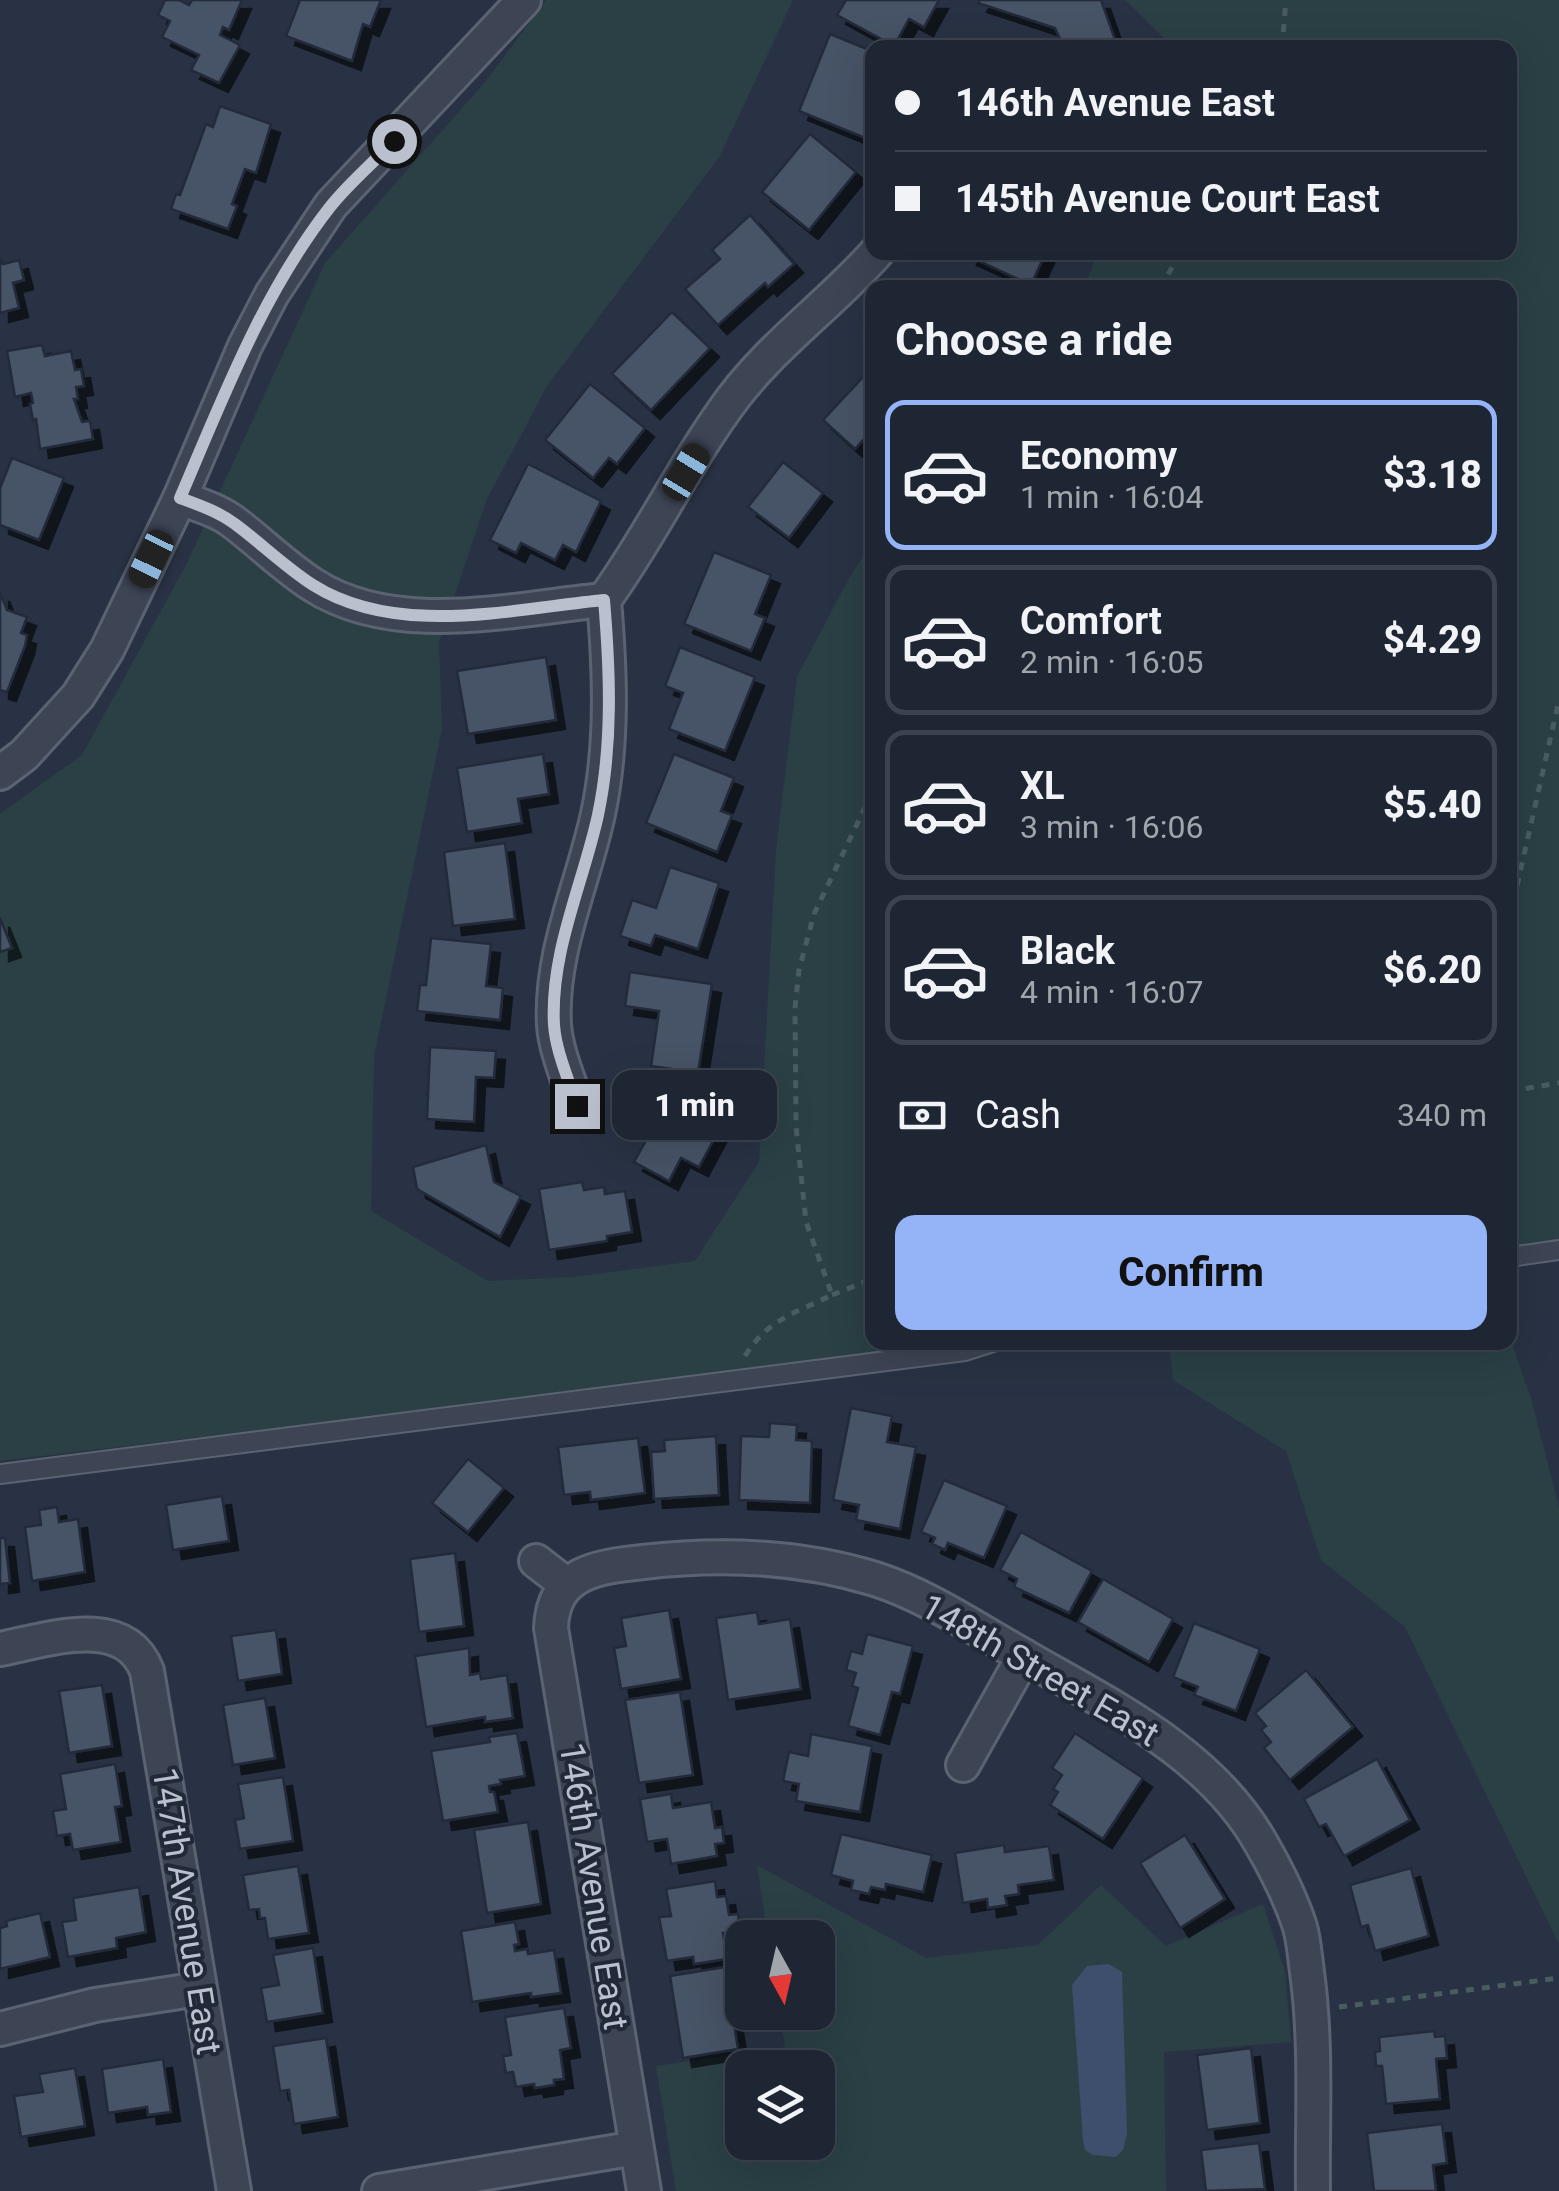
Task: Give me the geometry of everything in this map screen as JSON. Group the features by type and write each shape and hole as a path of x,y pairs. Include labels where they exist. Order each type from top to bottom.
{"street":[{"path":"0,773 24,755 78,696 107,650 180,498 254,329 272,294 331,205 524,0"},
{"path":"577,1106 554,1028 554,997 558,963 598,814 604,775 610,670 604,600 630,565 723,410 774,349 806,325 869,260"},
{"path":"180,498 233,522 279,562 347,604 424,615 604,600"},
{"name":"148th Street East","path":"567,1584 592,1569 686,1557 760,1558 874,1579 930,1602 1128,1715 1215,1783 1241,1812 1276,1872 1301,1930 1311,2011 1313,2191"},
{"path":"536,1560 567,1584"},
{"name":"146th Avenue East","path":"567,1584 552,1612 551,1628 644,2191"},
{"name":"147th Avenue East","path":"0,1648 102,1634 122,1642 142,1657 234,2191"},
{"path":"963,1765 1024,1656"},
{"path":"0,2028 95,2005 199,1989"},
{"path":"379,2191 636,2148"}],"lane":[{"path":"1517,1255 1559,1250"},
{"path":"0,1474 967,1350"}],"path":[{"path":"1283,40 1286,0"},
{"path":"1517,886 1559,700"},
{"path":"832,1295 806,1222 796,1127 795,1008 799,970 814,914 865,808"},
{"path":"1517,1090 1559,1084"},
{"path":"740,1382 745,1355 761,1332 865,1281"},
{"path":"1311,2011 1559,1978"}],"green space":[{"path":"546,0 793,0 720,156 547,386 487,499 439,642 442,729 374,1056 371,1211 488,1281 573,1277 695,1261 759,1162 776,850 797,677 865,554 865,1350 903,1350 0,1461 0,814 82,755 187,563 325,263 486,81"},
{"path":"1125,0 1559,0 1559,1241 1517,1246 1517,280 1087,280 1095,260 1517,260 1517,40 1163,40"},
{"path":"1170,1350 1514,1350 1559,1507 1559,1944 1405,1627 1321,1560 1286,1451 1173,1380"},
{"path":"757,1865 926,1958 1038,1945 1101,1885 1166,1946 1263,1904 1285,1971 1291,2042 1164,2052 1166,2191 676,2191 656,2066 725,2056 725,2160 835,2160 835,2050 765,2050 785,2047 782,2030 835,2030 835,1920 765,1920"}],"water":[{"path":"1109,1964 1122,1972 1127,2134 1123,2150 1116,2157 1093,2155 1085,2150 1072,1985 1087,1966"}],"building":[{"path":"165,0 189,5 192,0 242,0 229,30 223,27 220,35 240,45 219,83 191,70 199,55 162,37 170,21 158,15"},
{"path":"300,0 381,0 370,27 363,24 352,61 286,36"},
{"path":"846,0 939,0 924,27 909,19 897,40 883,40 837,15"},
{"path":"1101,0 1115,40 1060,40 1055,28 978,3"},
{"path":"830,34 865,48 865,138 799,111"},
{"path":"220,106 271,124 256,173 245,169 228,229 171,209 206,124 213,127"},
{"path":"810,134 856,172 809,230 762,192"},
{"path":"750,215 794,264 768,287 765,283 718,325 685,289 720,259 712,250"},
{"path":"0,259 3,264 19,260 24,280 13,283 19,308 0,313"},
{"path":"977,260 1042,260 1033,280 1020,280"},
{"path":"672,312 710,348 651,410 612,374"},
{"path":"42,345 45,356 71,351 75,370 81,369 84,386 76,387 78,399 74,399 82,422 90,421 93,439 40,449 31,393 15,397 7,351"},
{"path":"865,375 865,438 855,449 823,420"},
{"path":"590,384 645,428 617,464 609,458 593,478 545,440"},
{"path":"12,458 64,478 39,540 0,525 0,488"},
{"path":"783,462 823,493 789,538 748,507"},
{"path":"528,464 601,501 576,552 563,545 555,560 521,543 516,553 490,540"},
{"path":"714,552 771,575 755,614 765,618 751,651 684,624"},
{"path":"0,592 7,610 27,617 21,633 27,635 25,646 7,692 0,690"},
{"path":"680,647 755,677 725,751 669,729 683,693 665,686"},
{"path":"546,657 556,720 468,734 457,671"},
{"path":"543,754 549,794 518,799 522,823 467,832 457,768"},
{"path":"674,754 734,778 721,811 732,815 717,852 646,823"},
{"path":"505,843 515,919 453,926 444,852"},
{"path":"670,867 719,883 698,949 655,935 651,946 620,936 632,900 656,908"},
{"path":"0,918 12,948 0,952"},
{"path":"431,938 491,944 486,986 503,988 500,1020 417,1011 420,985 426,985"},
{"path":"630,972 712,984 698,1073 651,1066 659,1011 625,1006"},
{"path":"430,1047 496,1051 494,1078 476,1077 474,1122 427,1119"},
{"path":"675,1089 726,1117 699,1167 681,1158 669,1181 634,1162"},
{"path":"486,1145 494,1182 521,1196 500,1237 417,1189 413,1167"},
{"path":"582,1182 584,1190 604,1187 605,1194 625,1191 632,1232 607,1236 607,1241 549,1250 539,1189"},
{"path":"851,1408 892,1416 887,1442 916,1447 900,1529 856,1520 859,1505 833,1500"},
{"path":"770,1423 797,1425 796,1440 812,1441 810,1503 739,1500 741,1436 769,1437"},
{"path":"716,1436 719,1495 654,1499 651,1452 665,1451 664,1440"},
{"path":"638,1438 645,1493 591,1500 590,1492 564,1495 558,1447"},
{"path":"468,1459 504,1488 468,1532 432,1503"},
{"path":"944,1480 1007,1506 984,1558 948,1543 945,1550 932,1544 935,1538 921,1532"},
{"path":"222,1496 229,1541 173,1550 166,1505"},
{"path":"57,1507 59,1522 78,1519 85,1572 32,1581 25,1527 41,1525 39,1510"},
{"path":"1021,1532 1092,1571 1069,1613 1014,1587 1017,1579 1000,1570"},
{"path":"0,1538 5,1538 10,1583 0,1584"},
{"path":"455,1553 464,1626 419,1632 410,1559"},
{"path":"1103,1579 1173,1619 1149,1662 1078,1622"},
{"path":"669,1610 681,1679 621,1689 614,1648 626,1646 621,1618"},
{"path":"757,1612 759,1624 790,1619 801,1689 728,1700 716,1618"},
{"path":"1194,1623 1260,1649 1236,1711 1194,1695 1198,1687 1173,1677"},
{"path":"276,1630 282,1674 238,1681 231,1636"},
{"path":"867,1634 913,1646 900,1694 892,1692 880,1735 848,1726 858,1688 852,1686 856,1673 846,1670 851,1651 862,1654"},
{"path":"469,1648 470,1675 480,1673 481,1679 507,1675 513,1718 485,1722 485,1717 426,1727 415,1656"},
{"path":"1306,1670 1353,1727 1290,1780 1264,1748 1271,1742 1261,1730 1266,1726 1255,1713"},
{"path":"102,1685 112,1746 69,1753 59,1691"},
{"path":"680,1692 693,1775 639,1783 625,1700"},
{"path":"265,1698 275,1758 233,1765 223,1705"},
{"path":"517,1733 525,1776 489,1786 498,1812 443,1821 431,1751 490,1742 489,1737"},
{"path":"1075,1733 1143,1778 1103,1839 1050,1805 1058,1792 1053,1789 1062,1775 1052,1768"},
{"path":"811,1734 872,1746 860,1812 796,1801 799,1784 783,1781 789,1752 808,1756"},
{"path":"1377,1759 1410,1820 1344,1856 1326,1824 1319,1827 1304,1799"},
{"path":"115,1764 122,1806 115,1807 121,1842 73,1850 70,1834 57,1836 53,1811 66,1809 60,1774"},
{"path":"283,1777 293,1841 240,1849 235,1820 244,1818 238,1784"},
{"path":"671,1794 673,1808 711,1802 715,1828 722,1827 724,1843 715,1844 717,1856 671,1864 667,1839 647,1842 640,1799"},
{"path":"528,1822 541,1904 487,1913 474,1830"},
{"path":"841,1834 932,1855 923,1892 886,1884 885,1890 871,1887 869,1894 851,1890 853,1881 831,1875"},
{"path":"1185,1835 1225,1899 1180,1928 1140,1863"},
{"path":"1004,1845 1005,1852 1049,1846 1054,1880 1018,1885 1019,1894 1005,1896 1007,1905 988,1908 987,1899 963,1903 955,1853"},
{"path":"298,1866 309,1933 268,1939 265,1918 260,1918 259,1909 249,1910 243,1875"},
{"path":"1411,1868 1429,1936 1375,1951 1368,1925 1361,1927 1350,1885"},
{"path":"715,1881 717,1897 726,1896 729,1915 738,1914 739,1920 725,1920 725,1959 694,1964 693,1957 667,1961 659,1917 671,1916 666,1889"},
{"path":"139,1887 146,1932 116,1938 117,1948 68,1957 62,1922 76,1920 73,1898"},
{"path":"40,1913 50,1957 0,1969 0,1928 7,1926 6,1921"},
{"path":"515,1922 519,1944 514,1945 515,1951 527,1949 528,1954 554,1950 561,1993 531,1997 531,1993 472,2002 461,1931"},
{"path":"313,1948 323,2013 267,2022 261,1988 279,1985 273,1955"},
{"path":"725,1967 725,2030 735,2030 738,2049 683,2058 670,1976"},
{"path":"564,2008 571,2048 560,2050 564,2079 554,2080 554,2085 516,2087 513,2072 506,2073 503,2056 511,2055 505,2017"},
{"path":"1434,2031 1435,2037 1445,2036 1447,2058 1436,2059 1440,2099 1386,2104 1382,2066 1376,2066 1379,2037"},
{"path":"326,2038 338,2117 294,2124 289,2090 280,2091 273,2046"},
{"path":"1251,2048 1260,2123 1207,2130 1197,2055"},
{"path":"163,2059 171,2112 148,2115 147,2107 108,2113 102,2069"},
{"path":"75,2068 85,2126 21,2137 14,2096 43,2092 39,2074"},
{"path":"1442,2124 1447,2163 1433,2165 1436,2191 1374,2191 1367,2133"},
{"path":"1259,2143 1265,2189 1206,2191 1201,2150"}],"route":[{"path":"394,141 331,205 272,294 245,346 180,498 233,522 279,562 347,604 424,615 604,600 610,670 604,775 598,814 558,963 554,997 554,1028 577,1106"}]}
